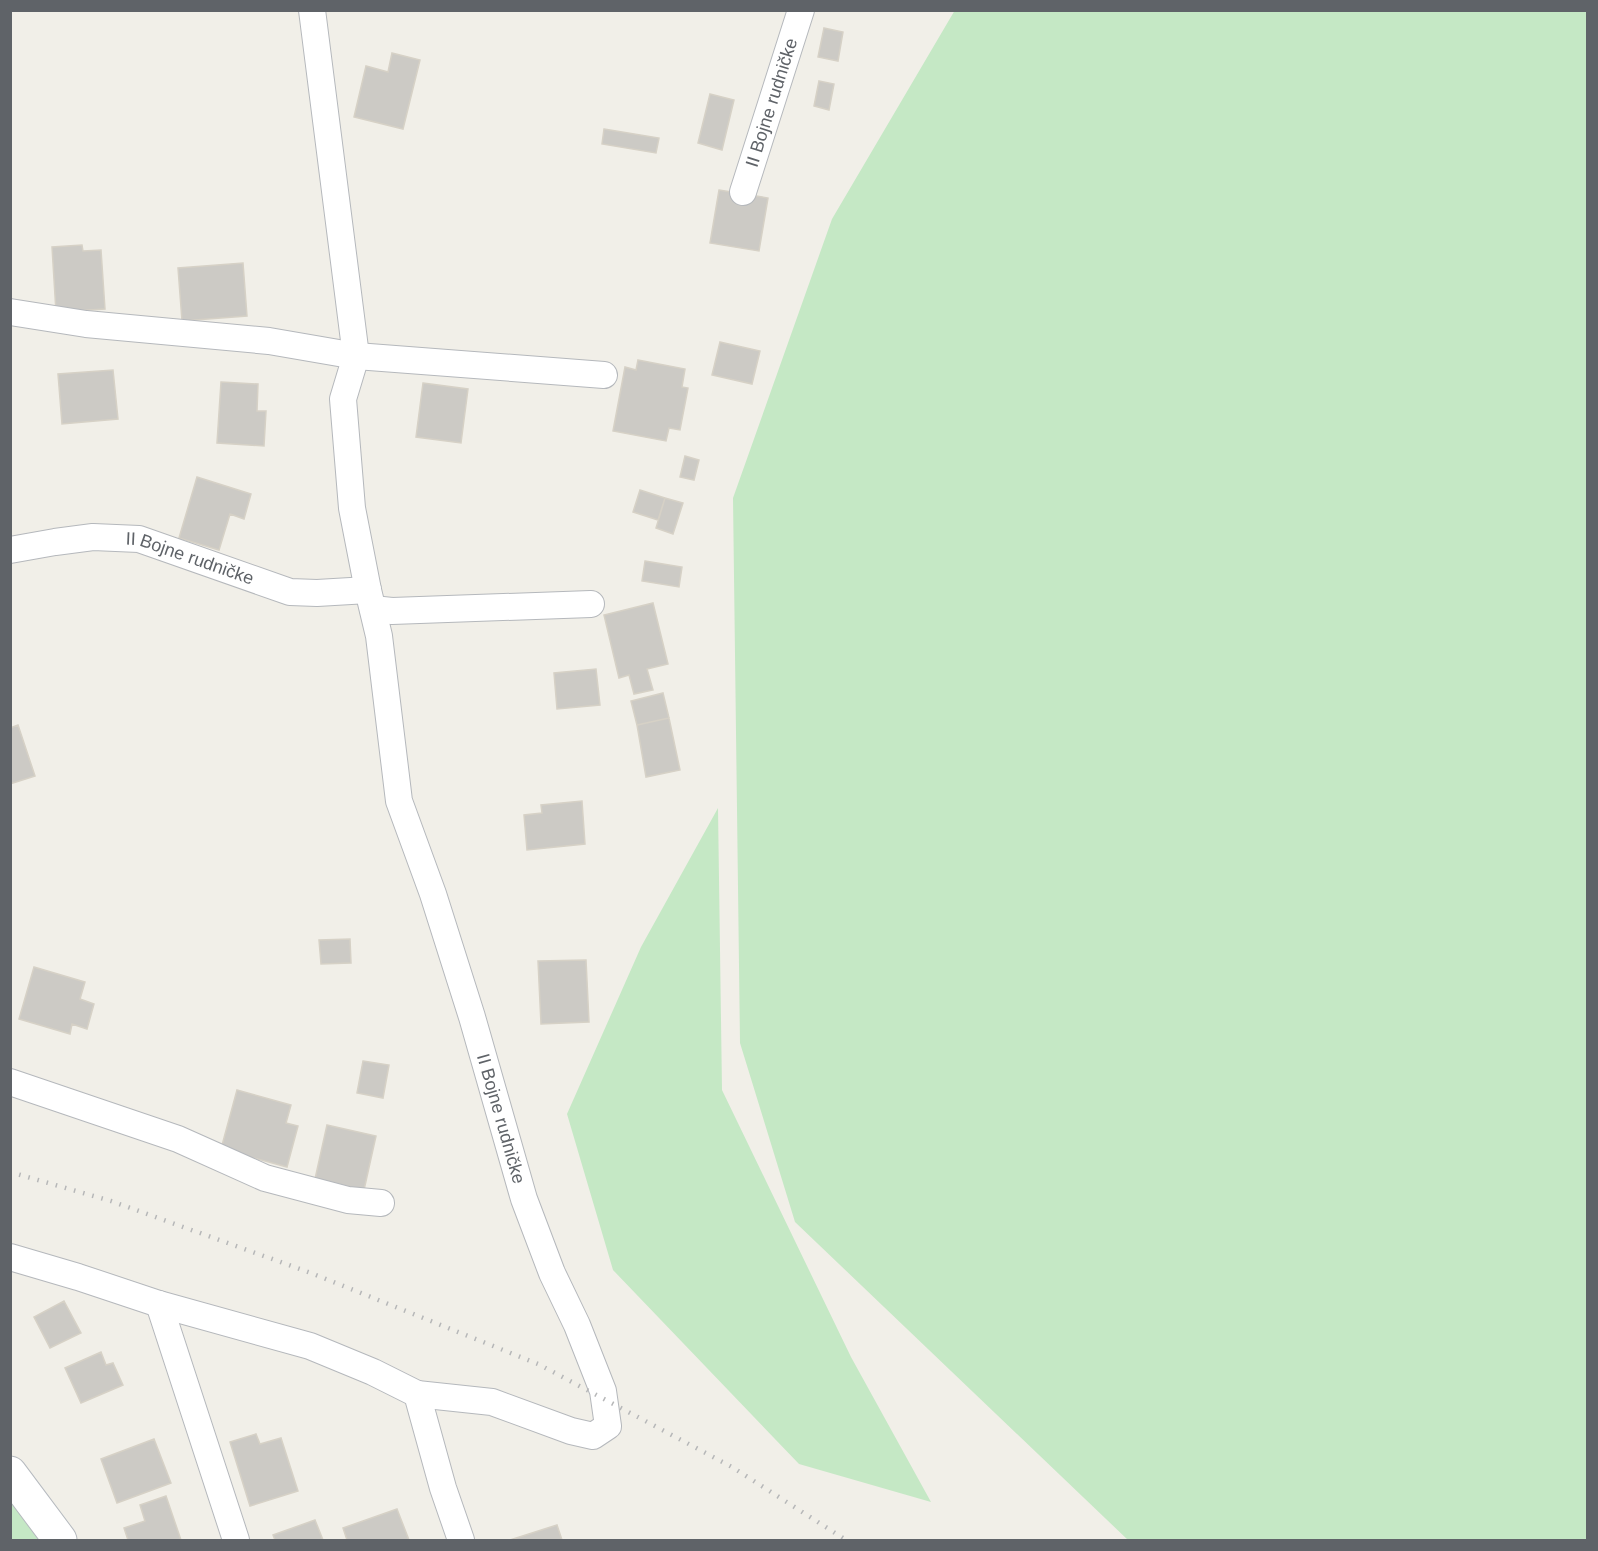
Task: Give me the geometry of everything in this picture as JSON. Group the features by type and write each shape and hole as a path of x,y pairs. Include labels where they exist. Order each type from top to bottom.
{"street":[{"path":"312,10 356,356"},
{"name":"II Bojne rudničke","path":"743,192 801,10"},
{"path":"10,312 86,324 269,341 356,356 604,375"},
{"name":"II Bojne rudničke","path":"10,1257 159,1304 310,1346 373,1372 417,1394 492,1402 571,1431 593,1436 608,1426 603,1391 577,1325 552,1273 524,1199 472,1017 433,894 399,801 379,636 352,508 343,399 356,356"},
{"name":"II Bojne rudničke","path":"10,550 93,537 139,539 290,592 371,600 392,611 591,604"},
{"path":"10,1082 178,1139 265,1178 348,1200 381,1203"},
{"path":"159,1304 236,1540"},
{"path":"417,1394 439,1477 461,1540"},
{"path":"10,1473 60,1540"}],"green space":[{"path":"955,10 1587,11 1587,1540 1128,1540 795,1222 740,1043 733,498 832,219"},
{"path":"718,808 722,1090 851,1357 931,1502 799,1464 613,1270 567,1114 641,947"},
{"path":"11,1473 60,1540 11,1540"}],"building":[{"path":"824,28 843,32 838,61 818,57"},
{"path":"392,53 420,60 403,129 354,117 366,66 388,72"},
{"path":"819,81 834,84 829,110 814,106"},
{"path":"710,94 734,100 722,150 698,143"},
{"path":"604,129 659,138 656,153 602,144"},
{"path":"719,190 768,198 759,251 710,243"},
{"path":"82,245 83,251 101,250 105,309 56,312 52,247"},
{"path":"243,263 247,316 182,321 178,268"},
{"path":"720,342 760,351 752,384 712,375"},
{"path":"638,360 685,369 682,387 688,388 680,430 669,428 666,441 613,431 625,367 636,370"},
{"path":"113,370 118,419 62,424 58,374"},
{"path":"221,382 258,384 257,411 266,411 264,446 217,443"},
{"path":"423,383 468,389 461,443 416,437"},
{"path":"685,456 699,460 694,480 680,477"},
{"path":"197,477 251,494 244,519 230,514 219,550 179,538"},
{"path":"640,490 665,498 658,520 633,512"},
{"path":"665,498 683,503 673,534 656,528"},
{"path":"645,561 682,567 679,587 642,581"},
{"path":"653,603 668,664 647,669 653,690 634,694 629,675 619,678 604,615"},
{"path":"596,669 600,705 557,709 554,673"},
{"path":"663,693 669,718 637,725 631,701"},
{"path":"669,718 680,770 646,777 637,725"},
{"path":"18,725 35,776 10,784 10,728"},
{"path":"582,801 585,844 527,850 524,815 542,813 541,805"},
{"path":"350,939 351,963 321,964 319,940"},
{"path":"586,960 589,1022 541,1024 538,961"},
{"path":"34,967 85,982 80,999 94,1004 87,1029 72,1024 70,1034 19,1019"},
{"path":"363,1061 389,1065 383,1098 357,1093"},
{"path":"237,1090 291,1105 286,1123 298,1126 287,1167 221,1149"},
{"path":"327,1125 376,1136 364,1190 315,1179"},
{"path":"64,1301 81,1333 50,1348 34,1317"},
{"path":"101,1352 106,1365 113,1363 123,1385 81,1403 65,1368"},
{"path":"256,1434 260,1444 281,1438 298,1491 250,1506 230,1442"},
{"path":"154,1439 171,1483 117,1503 101,1459"},
{"path":"166,1496 181,1540 128,1540 124,1528 145,1521 140,1505"},
{"path":"397,1509 409,1540 347,1540 343,1528"},
{"path":"315,1520 323,1540 275,1540 273,1535"},
{"path":"557,1525 562,1540 510,1540"}],"railway":[{"path":"10,1172 111,1201 311,1273 538,1364 732,1467 846,1540"}]}
